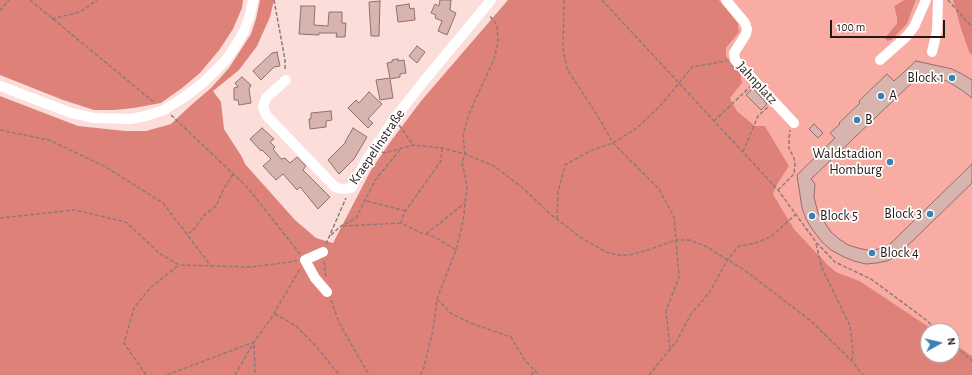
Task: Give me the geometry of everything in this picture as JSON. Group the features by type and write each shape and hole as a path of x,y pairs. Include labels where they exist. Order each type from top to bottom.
{"street":[{"path":"0,86 71,113 94,118 130,119 164,110 204,82 225,61 235,48 244,31 250,16 253,0"},
{"name":"Jahnplatz","path":"726,0 745,23 747,29 746,34 734,53 735,60 794,123"},
{"path":"880,60 906,38 914,27 926,0"},
{"path":"932,52 937,31 938,0"},
{"name":"Kraepelinstraße","path":"286,80 266,98 263,107 266,115 335,187 342,189 351,188 375,147 394,119 488,2"},
{"path":"323,252 305,260 315,278 327,292"}],"path":[{"path":"0,11 9,0"},
{"path":"30,0 164,110 247,187 305,260"},
{"path":"52,19 80,12 97,0"},
{"path":"274,0 285,60 286,80"},
{"path":"564,0 563,48 567,69 613,142 659,189 674,217 679,277 666,311 670,349"},
{"path":"602,0 778,190 816,242 835,262 871,279 929,323"},
{"path":"948,0 972,27"},
{"path":"420,375 423,371 433,330 437,299 456,250 463,222 467,186 462,162 465,154 463,134 469,114 494,60 498,43 497,25 488,2"},
{"path":"557,219 558,192 565,165 590,151 613,142 637,128 661,105 678,82 692,67 735,60"},
{"path":"714,121 755,81"},
{"path":"743,152 758,116 774,101"},
{"path":"394,119 413,145"},
{"path":"778,190 794,174 795,164 789,148 789,138 790,131 794,123"},
{"path":"0,130 49,140 104,166 163,203 211,266"},
{"path":"375,147 385,153 413,145 442,148 465,154 494,166 523,188 557,219 580,237 606,252 616,255 629,255 676,240 689,240 705,246 744,268 811,321 852,361 862,375"},
{"path":"401,223 406,210 441,160 442,148"},
{"path":"351,188 330,236 341,226 356,218 376,179 401,149"},
{"path":"188,234 195,228 203,216 216,206 223,190 233,174"},
{"path":"366,201 406,210"},
{"path":"426,234 465,203"},
{"path":"0,218 75,210 126,222 159,252 179,265 251,266 305,260"},
{"path":"648,375 676,342 691,314 709,293 728,260 740,246 756,243 772,236 796,214"},
{"path":"341,226 401,223 426,234 435,236 456,250"},
{"path":"816,242 822,268 850,326 853,351 852,361"},
{"path":"323,252 327,292 339,323 369,375"},
{"path":"235,375 305,260"},
{"path":"146,375 124,343 134,308 150,288 179,265"},
{"path":"437,299 452,314 473,324 511,337 524,359 539,375"},
{"path":"274,313 296,326 317,347 339,375"},
{"path":"167,375 254,342"},
{"path":"254,342 255,375"},
{"path":"960,350 972,361"},
{"path":"531,375 535,371"}],"shaded area":[{"path":"0,0 243,0 242,8 233,29 220,49 200,73 182,88 161,103 134,108 94,110 63,100 0,75"},
{"path":"260,0 274,0 270,17 257,46 239,70 213,91 221,102 224,129 245,164 295,220 316,238 333,243 371,170 391,141 421,101 508,0 719,0 738,23 739,32 726,48 726,56 740,73 742,83 730,98 737,111 755,126 765,126 789,166 773,194 794,229 836,272 860,281 923,323 920,323 920,363 960,363 960,348 972,356 972,375 0,375 0,96 78,126 125,131 146,131 171,124 211,88 229,68 251,34"},
{"path":"719,0 904,0 894,6 897,23 885,38 907,24 916,0 953,0 960,26 969,52 972,55 972,356 960,348 960,323 923,323 860,281 836,272 794,229 773,194 789,166 765,126 755,126 737,111 730,98 740,73 726,56 726,48 739,31 738,23"},
{"path":"904,0 916,0 907,24 891,40 887,41 885,38 897,23 894,6"},
{"path":"953,0 972,0 972,55 969,52 960,26"}],"building":[{"path":"440,0 451,0 450,10 456,13 447,35 438,31 442,21 435,18 436,15 431,13 435,4 439,6"},
{"path":"380,1 379,36 371,36 369,2"},
{"path":"409,4 410,9 414,8 415,20 398,22 396,6"},
{"path":"301,6 315,6 314,25 328,26 329,12 342,12 342,23 346,23 345,37 336,37 337,33 319,33 319,35 299,34"},
{"path":"417,46 425,52 417,63 409,56"},
{"path":"277,52 280,66 274,67 261,80 253,71 272,53"},
{"path":"398,59 398,61 404,60 406,73 400,74 400,77 390,79 393,98 380,100 376,80 390,78 387,63"},
{"path":"916,61 952,69 972,80 972,98 947,81 931,78 922,79 919,76 811,179 815,184 814,197 818,213 831,232 848,245 867,250 875,250 889,245 972,164 972,183 897,256 887,261 877,263 866,264 854,261 831,250 822,242 812,229 802,208 797,175 835,138 830,133 860,103 859,101 887,74 894,81"},
{"path":"242,77 251,85 249,89 251,103 239,105 238,100 234,100 234,88 238,87 235,83"},
{"path":"753,88 767,104 761,110 746,95"},
{"path":"369,92 382,104 368,119 373,123 368,128 348,108 356,100 359,103"},
{"path":"331,111 332,120 326,121 326,127 310,129 309,119 311,119 311,113"},
{"path":"814,124 823,133 818,138 809,129"},
{"path":"262,128 274,139 270,142 275,147 273,149 281,159 285,158 290,163 297,157 306,166 303,170 330,197 318,209 300,187 297,190 283,174 276,180 263,166 271,159 250,139"},
{"path":"353,128 367,137 354,159 339,174 328,160 346,142"}],"place":[{"name":"Block 1","path":"952,78"},
{"name":"A","path":"881,96"},
{"name":"B","path":"857,120"},
{"name":"Waldstadion Homburg","path":"890,162"},
{"name":"Block 3","path":"930,214"},
{"name":"Block 5","path":"812,216"},
{"name":"Block 4","path":"872,253"}]}
